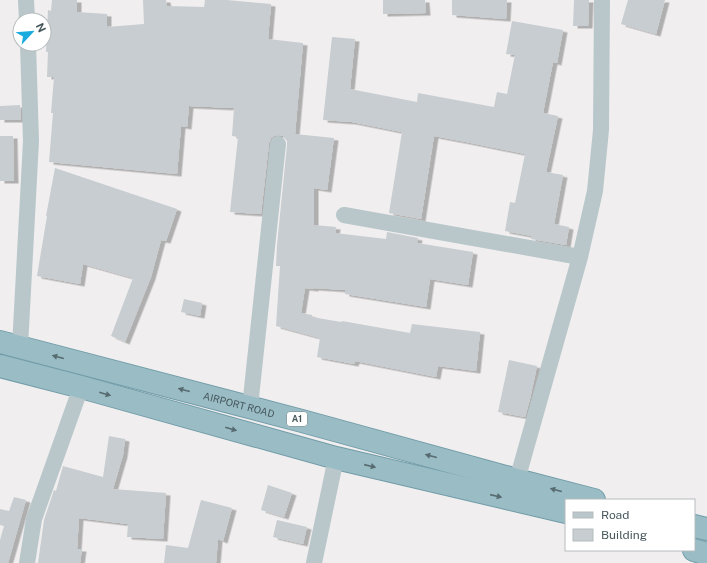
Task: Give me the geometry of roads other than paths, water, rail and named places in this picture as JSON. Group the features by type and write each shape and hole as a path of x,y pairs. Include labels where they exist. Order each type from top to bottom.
{"highway":[{"name":"AIRPORT ROAD","path":"10,344 590,499"},
{"path":"0,366 336,458 565,512"},
{"path":"695,526 707,529"},
{"path":"695,550 707,554"}],"street":[{"path":"26,0 27,12"},
{"path":"517,480 580,257 595,191 601,130 602,0"},
{"path":"10,344 31,140 28,52"},
{"path":"250,407 278,144"},
{"path":"344,215 580,257"},
{"path":"27,563 34,519 81,387"},
{"path":"314,563 336,458"}]}
